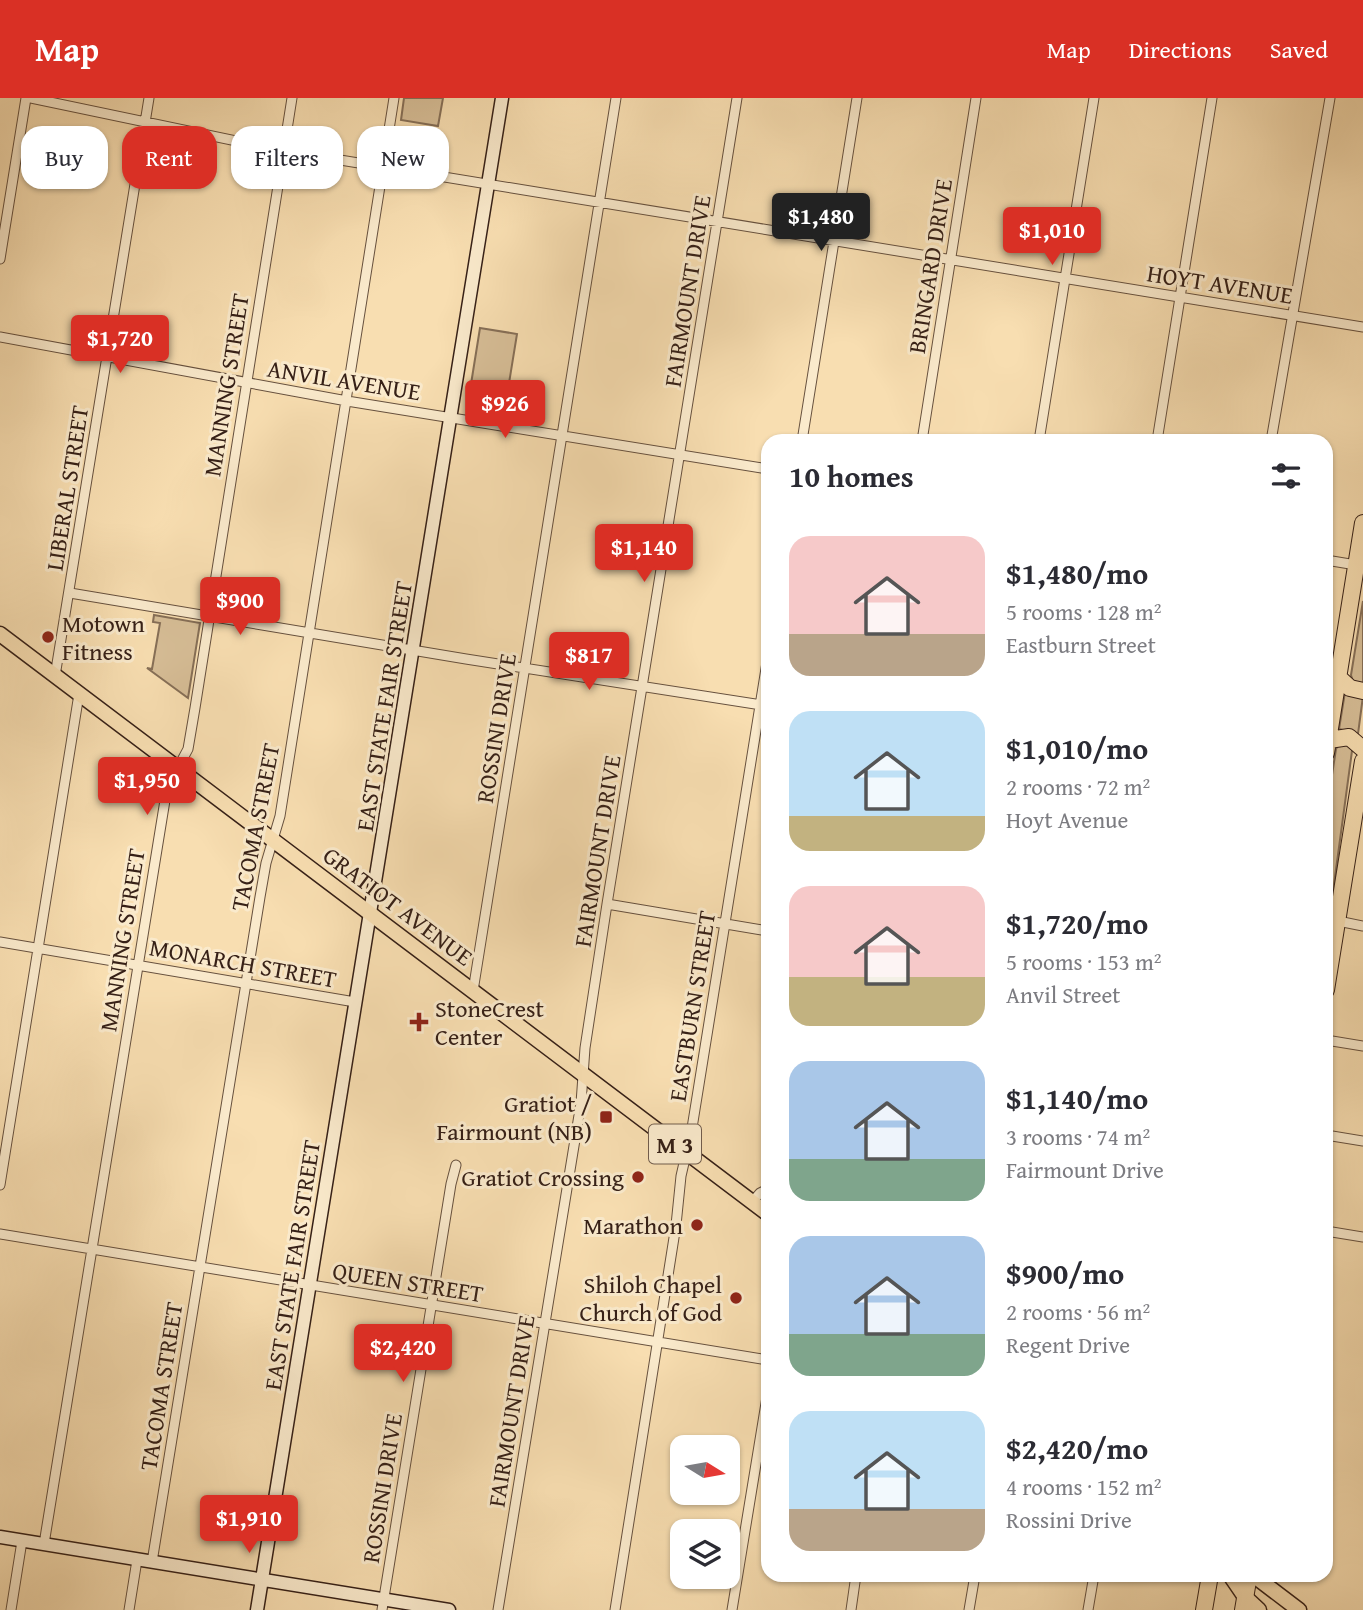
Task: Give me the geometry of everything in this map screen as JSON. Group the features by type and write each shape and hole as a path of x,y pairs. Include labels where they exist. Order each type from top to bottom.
{"highway":[{"path":"1333,712 1363,523"},
{"path":"1338,677 1350,688 1363,691"},
{"path":"1333,744 1349,737 1363,749"},
{"path":"1333,950 1360,805 1363,761"},
{"path":"1204,1610 1209,1582"},
{"path":"1244,1603 1249,1582"}],"main road":[{"name":"GRATIOT AVENUE","path":"0,634 761,1209"},
{"path":"1234,1582 1244,1603 1259,1610"},
{"path":"1261,1582 1299,1610"}],"street":[{"name":"HOYT AVENUE","path":"28,98 231,139"},
{"path":"0,259 28,98"},
{"name":"LIBERAL STREET","path":"55,676 149,98"},
{"name":"MANNING STREET","path":"287,126 292,98"},
{"name":"TACOMA STREET","path":"390,126 394,98"},
{"name":"EAST STATE FAIR STREET","path":"257,1610 502,98"},
{"name":"ROSSINI DRIVE","path":"473,991 616,98"},
{"name":"FAIRMOUNT DRIVE","path":"498,1610 581,1100 582,1073 607,904 737,98"},
{"path":"803,434 857,98"},
{"name":"BRINGARD DRIVE","path":"923,434 976,98"},
{"path":"1040,434 1094,98"},
{"path":"1158,434 1212,98"},
{"path":"1272,434 1330,98"},
{"name":"HOYT AVENUE","path":"449,178 1363,327"},
{"name":"MANNING STREET","path":"44,1544 167,788 188,749 277,189"},
{"name":"TACOMA STREET","path":"152,1562 260,897 272,839 281,817 380,189"},
{"name":"ANVIL AVENUE","path":"0,337 346,401 761,468"},
{"path":"1333,561 1356,565"},
{"path":"70,593 761,705"},
{"path":"0,1185 79,694"},
{"name":"EASTBURN STREET","path":"615,1610 686,1152 761,722"},
{"path":"607,904 761,930"},
{"path":"1338,921 1363,926"},
{"name":"MONARCH STREET","path":"0,942 355,1002"},
{"path":"1333,1041 1363,1046"},
{"path":"1333,1136 1363,1141"},
{"name":"ROSSINI DRIVE","path":"382,1605 456,1166"},
{"path":"752,1202 761,1192"},
{"path":"1333,1232 1363,1237"},
{"name":"QUEEN STREET","path":"0,1234 761,1359"},
{"path":"732,1610 761,1434"},
{"path":"0,1537 262,1580 382,1605 449,1610"},
{"path":"11,1610 22,1541"},
{"path":"129,1610 137,1560"},
{"path":"851,1610 855,1582"},
{"path":"969,1610 974,1582"},
{"path":"1088,1610 1093,1582"}],"shaded area":[{"path":"404,98 443,98 438,126 401,120"},
{"path":"480,328 517,334 504,414 467,409"},
{"path":"1363,601 1363,683 1353,682 1351,675"},
{"path":"154,615 200,623 188,698 147,668 152,669 160,623 153,622"},
{"path":"1345,692 1363,696 1358,734 1339,729"},
{"path":"1340,742 1352,747 1333,892 1333,768"}],"place":[{"name":"Motown Fitness","path":"48,637"},
{"name":"StoneCrest Center","path":"419,1022"},
{"name":"Gratiot / Fairmount (NB)","path":"606,1117"},
{"name":"Gratiot Crossing","path":"638,1177"},
{"name":"Marathon","path":"697,1225"},
{"name":"Shiloh Chapel Church of God","path":"736,1298"}]}
